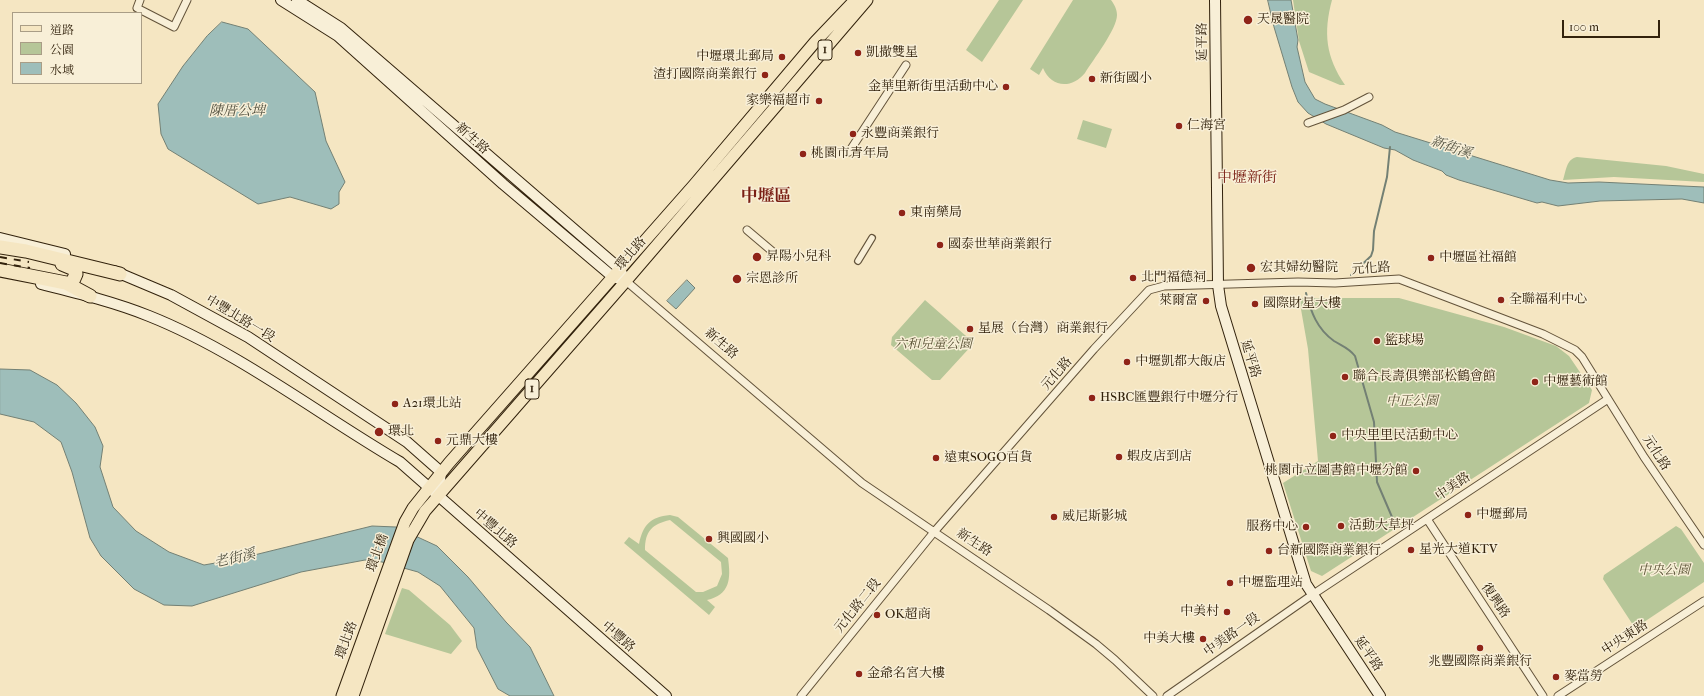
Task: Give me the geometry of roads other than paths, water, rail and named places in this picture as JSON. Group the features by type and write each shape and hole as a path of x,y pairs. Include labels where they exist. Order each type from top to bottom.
{"highway":[{"path":"0,247 26,251 120,274"},
{"path":"0,270 72,283 76,274 74,269 26,251"},
{"path":"66,283 90,296"}],"main road":[{"name":"新生路","path":"281,0 338,36 503,184 626,281"},
{"path":"298,0 340,28 616,273"},
{"name":"環北路","path":"778,96 815,42 855,0"},
{"name":"環北路","path":"410,524 438,496 626,281 698,189 778,96 868,0"},
{"name":"延平路","path":"1216,0 1218,285 1220,306 1306,584 1380,696"},
{"name":"環北路","path":"410,524 413,508 441,472 616,273 698,189"},
{"name":"中豐北路一段","path":"0,238 92,261 120,274 171,294 248,337 407,442 441,472"},
{"path":"0,276 90,296 148,315 228,355 354,435 400,462 438,496"},
{"path":"438,496 441,472"},
{"name":"中豐北路","path":"438,496 554,598"},
{"name":"環北橋","path":"384,595 408,540 410,524"},
{"name":"環北路","path":"342,696 384,595"},
{"name":"環北路","path":"353,696 384,595"},
{"name":"中豐路","path":"554,598 666,696"}],"street":[{"path":"140,0 137,8 174,26 187,0"},
{"path":"849,152 906,65"},
{"path":"1308,123 1344,110 1369,97"},
{"path":"747,230 773,252"},
{"path":"858,260 872,238"},
{"name":"元化路","path":"934,532 1094,349 1149,290 1164,286 1298,282 1335,283 1399,279 1543,334 1575,350 1582,357 1648,463 1704,545"},
{"name":"新生路","path":"626,281 862,483 1096,644 1153,696"},
{"name":"中美路","path":"1312,595 1608,399"},
{"name":"復興路","path":"1427,519 1543,696"},
{"name":"元化路二段","path":"801,696 934,532"},
{"name":"中美路一段","path":"1167,696 1312,595"},
{"name":"中央東路","path":"1558,696 1704,601"}],"water":[{"name":"新街溪","path":"1268,0 1291,0 1298,40 1297,47 1305,82 1315,99 1325,104 1382,125 1395,132 1550,180 1568,183 1599,182 1704,187 1704,203 1682,199 1600,201 1558,206 1542,202 1537,203 1459,180 1446,175 1442,171 1413,160 1395,150 1384,148 1326,124 1308,113 1298,102 1274,27"},
{"name":"陳厝公埤","path":"222,22 248,29 315,92 326,141 345,182 339,192 339,204 331,209 290,197 258,204 168,149 161,134 158,104 183,66 207,36"},
{"path":"687,280 695,288 676,309 667,301"},
{"path":"0,369 30,370 57,385 76,403 95,427 103,446 100,467 113,507 136,531 169,552 204,565 238,559 372,526 396,527 437,546 468,577 506,622 530,647 554,696 510,696 498,689 477,648 474,628 440,586 418,572 382,562 365,560 301,572 192,606 164,605 134,589 101,556 90,538 72,472 61,442 34,422 0,414"}],"waterway":[{"path":"1351,275 1371,256 1373,250 1374,231 1387,177 1390,147"},
{"path":"1306,293 1310,307 1319,326 1328,336 1348,349 1355,356 1374,422 1377,482 1395,524"}],"railway":[{"path":"0,257 29,262"},
{"path":"0,263 30,268"}],"place":[{"name":"天晟醫院","path":"1248,20"},
{"name":"凱撒雙星","path":"858,53"},
{"name":"中壢環北郵局","path":"782,57"},
{"name":"渣打國際商業銀行","path":"765,75"},
{"name":"新街國小","path":"1092,79"},
{"name":"金華里新街里活動中心","path":"1006,87"},
{"name":"家樂福超市","path":"819,101"},
{"name":"仁海宮","path":"1179,126"},
{"name":"永豐商業銀行","path":"853,134"},
{"name":"桃園市青年局","path":"803,154"},
{"name":"東南藥局","path":"902,213"},
{"name":"國泰世華商業銀行","path":"940,245"},
{"name":"昇陽小兒科","path":"757,257"},
{"name":"中壢區社福館","path":"1431,258"},
{"name":"宏其婦幼醫院","path":"1251,268"},
{"name":"北門福德祠","path":"1133,278"},
{"name":"宗恩診所","path":"737,279"},
{"name":"全聯福利中心","path":"1501,300"},
{"name":"萊爾富","path":"1206,301"},
{"name":"國際財星大樓","path":"1255,304"},
{"name":"星展（台灣）商業銀行","path":"970,329"},
{"name":"籃球場","path":"1377,341"},
{"name":"中壢凱都大飯店","path":"1127,362"},
{"name":"聯合長壽俱樂部松鶴會館","path":"1345,377"},
{"name":"中壢藝術館","path":"1535,382"},
{"name":"HSBC匯豐銀行中壢分行","path":"1092,398"},
{"name":"A21環北站","path":"395,404"},
{"name":"環北","path":"379,432"},
{"name":"中央里里民活動中心","path":"1333,436"},
{"name":"元鼎大樓","path":"438,441"},
{"name":"蝦皮店到店","path":"1119,457"},
{"name":"遠東SOGO百貨","path":"936,458"},
{"name":"桃園市立圖書館中壢分館","path":"1416,471"},
{"name":"中壢郵局","path":"1468,515"},
{"name":"威尼斯影城","path":"1054,517"},
{"name":"活動大草坪","path":"1341,526"},
{"name":"服務中心","path":"1306,527"},
{"name":"興國國小","path":"709,539"},
{"name":"星光大道KTV","path":"1411,550"},
{"name":"台新國際商業銀行","path":"1269,551"},
{"name":"中壢監理站","path":"1230,583"},
{"name":"中美村","path":"1227,612"},
{"name":"OK超商","path":"877,615"},
{"name":"中美大樓","path":"1203,639"},
{"name":"兆豐國際商業銀行","path":"1480,648"},
{"name":"金爺名宮大樓","path":"859,674"},
{"name":"麥當勞","path":"1556,677"}],"district":[{"name":"中壢新街","path":"1247,178"},
{"name":"中壢區","path":"766,197"}],"park label":[{"name":"六和兒童公園","path":"933,345"},
{"name":"中正公園","path":"1412,402"},
{"name":"中央公園","path":"1664,571"}],"water label":[{"name":"老街溪","path":"235,559"}]}
